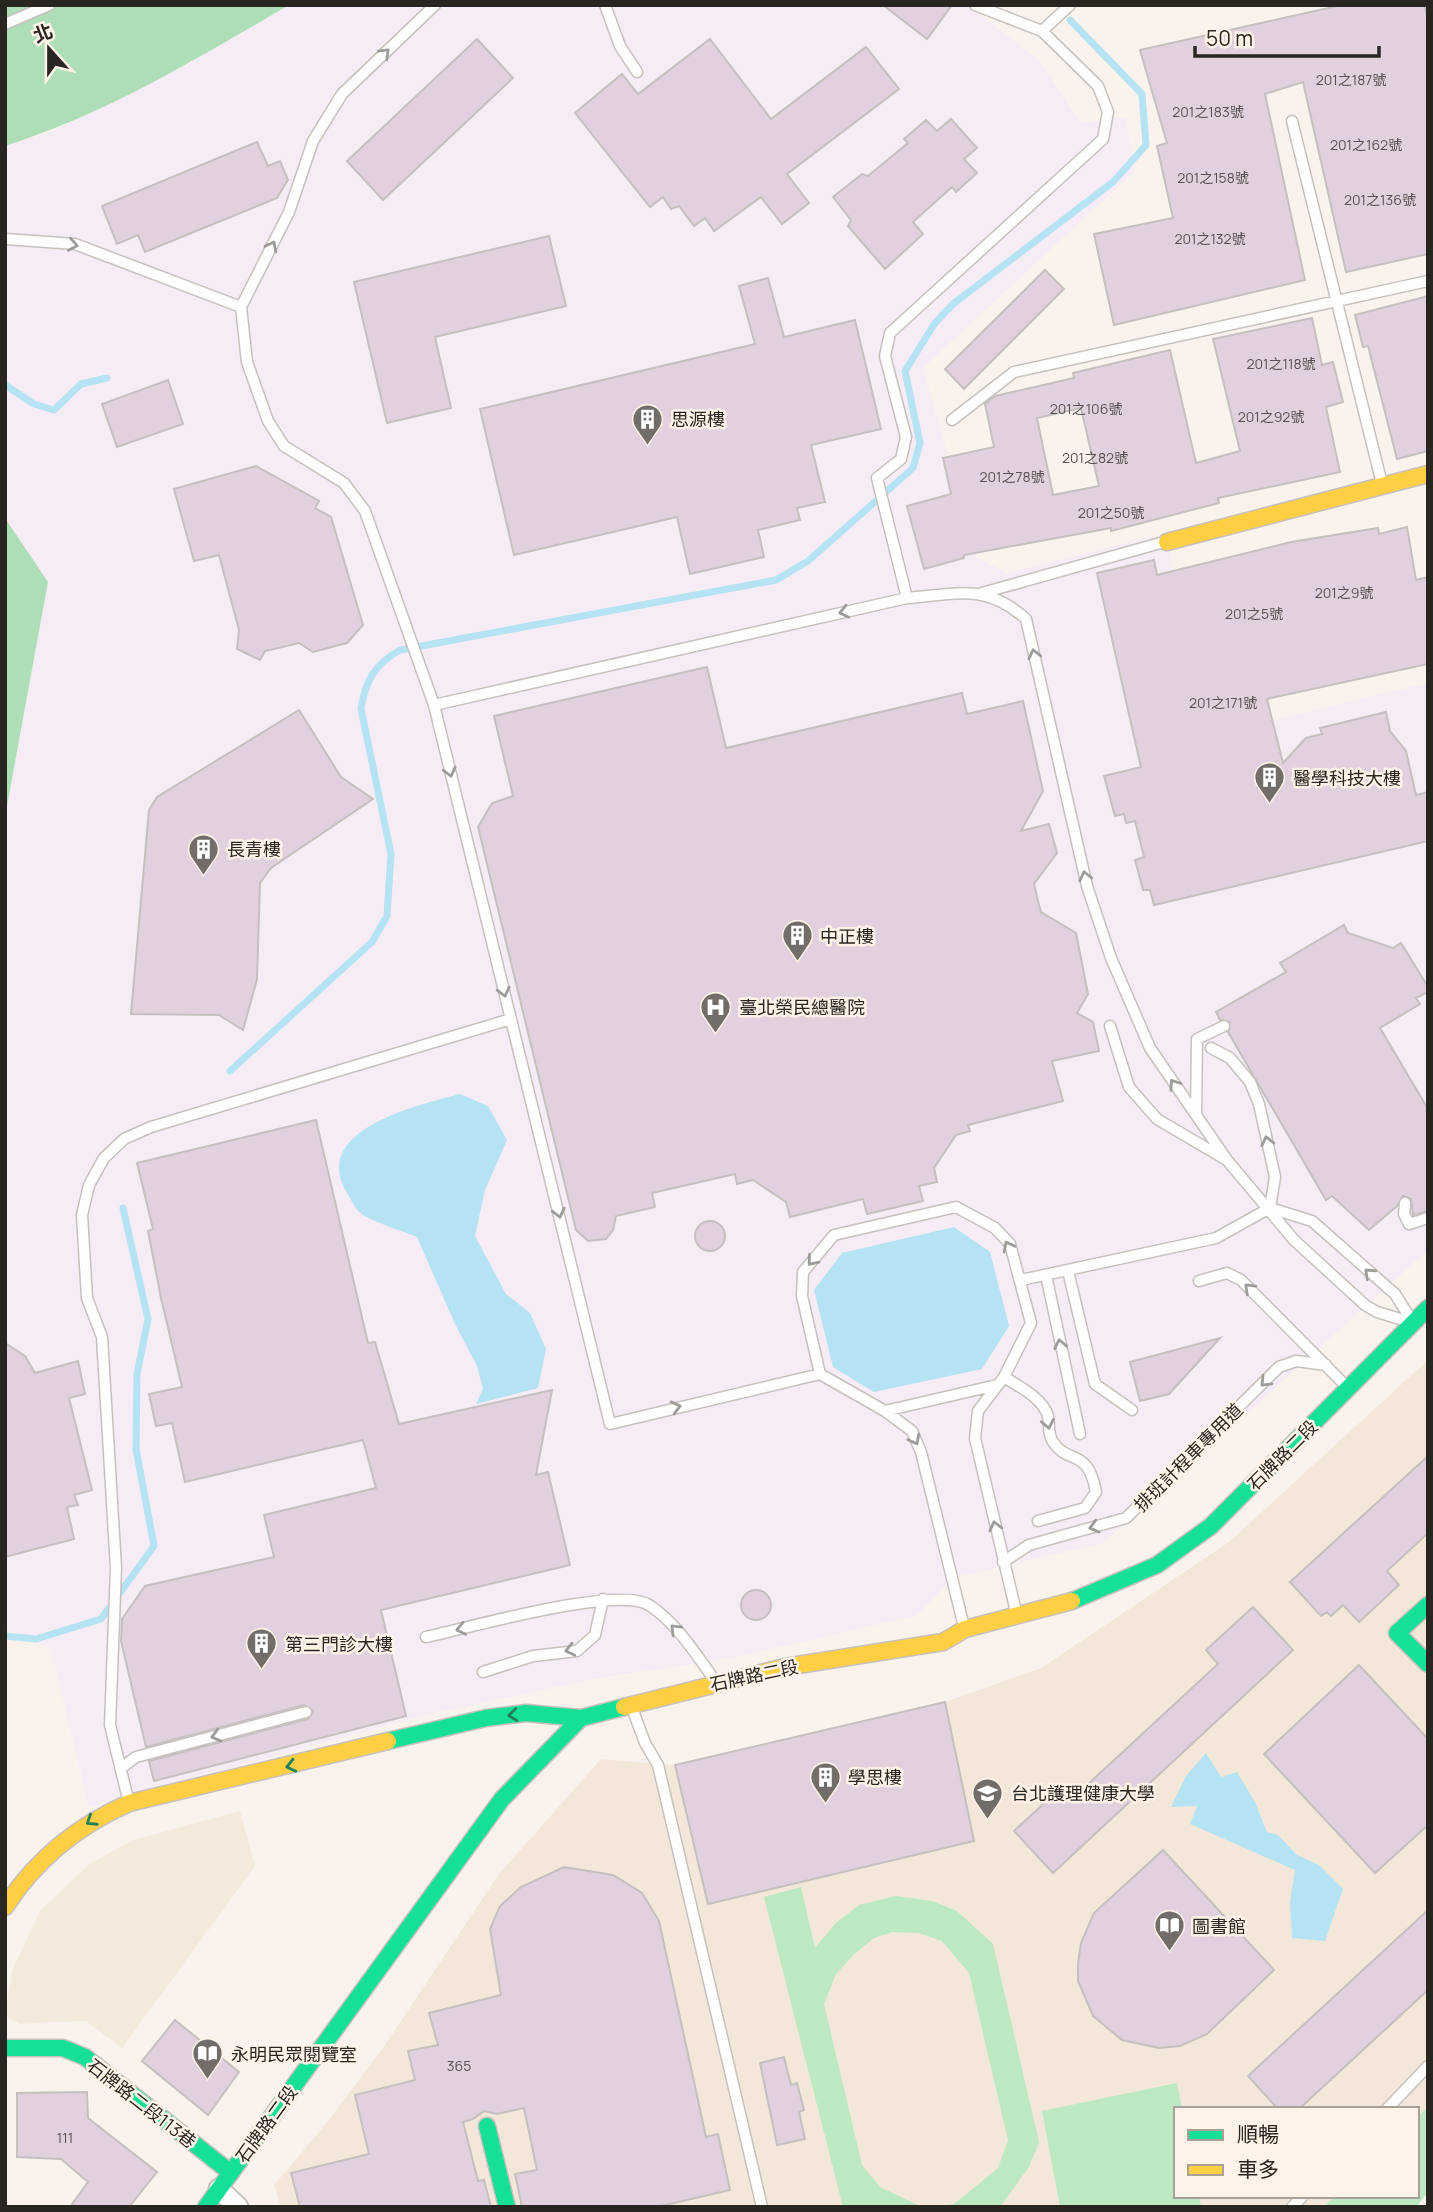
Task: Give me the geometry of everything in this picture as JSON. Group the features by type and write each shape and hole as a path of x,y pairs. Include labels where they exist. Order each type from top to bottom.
{"street":[{"path":"1167,542 1428,474"},
{"name":"石牌路二段","path":"205,2207 502,1799 580,1718 785,1667 943,1642 965,1629 1083,1598 1157,1565 1211,1526 1348,1390 1421,1326 1428,1308"},
{"path":"1428,1605 1397,1633 1428,1664"},
{"path":"5,1907 34,1869 71,1834 104,1813 129,1803 486,1718 526,1713 580,1718"},
{"name":"石牌路二段113巷","path":"5,2048 62,2048 85,2057 225,2181"},
{"path":"487,2126 507,2207"},
{"path":"225,2181 238,2207"}],"lane":[{"path":"5,24 49,5"},
{"path":"435,5 342,93 313,141 289,212 241,307 247,362 268,421 284,446 344,483 365,511 407,623 434,705 610,1424 820,1374 885,1411 912,1431 921,1452 965,1629"},
{"path":"605,5 620,46 638,72"},
{"path":"907,598 877,478 901,459 906,437 885,356 890,332 1103,139 1108,112 1098,86 1042,31 975,5"},
{"path":"1042,31 1070,5"},
{"path":"1292,121 1382,485"},
{"path":"5,239 75,244 241,307"},
{"path":"952,419 1014,372 1428,281"},
{"path":"434,705 907,598 982,593 1167,542"},
{"path":"982,593 1011,606 1026,619 1087,886 1111,958 1150,1048 1227,1160 1270,1208 1294,1240 1365,1305 1377,1312 1421,1326"},
{"path":"129,1803 110,1725 116,1568 102,1338 87,1298 82,1215 89,1185 104,1158 114,1148 124,1139 151,1127 511,1019"},
{"path":"1110,1026 1129,1087 1157,1119 1227,1160"},
{"path":"1196,1115 1197,1040 1224,1026"},
{"path":"1211,1048 1230,1058 1250,1082 1259,1104 1275,1177 1270,1208"},
{"path":"1405,1203 1409,1224 1428,1218"},
{"path":"820,1374 802,1296 803,1272 834,1235 956,1207 995,1228 1010,1244 1031,1323 1000,1381 978,1411 975,1438 1017,1616"},
{"path":"1021,1280 1216,1238 1270,1208 1312,1221 1395,1294 1421,1326"},
{"path":"1068,1271 1095,1384 1132,1410"},
{"path":"1199,1281 1227,1273 1241,1280 1326,1364 1348,1390"},
{"path":"1046,1275 1080,1434"},
{"name":"排班計程車專用道","path":"1003,1562 1029,1545 1126,1518 1279,1367 1296,1361 1326,1364"},
{"path":"885,1411 1000,1381 1037,1398 1048,1415 1048,1430 1054,1444 1082,1460 1093,1475 1096,1492 1085,1508 1038,1521"},
{"path":"483,1672 533,1656 577,1651 595,1635 603,1599"},
{"path":"426,1637 603,1599 647,1604 681,1634 717,1683"},
{"path":"632,1707 645,1743 658,1765 762,2207"},
{"path":"121,1768 136,1757 306,1712"},
{"path":"1389,2107 1428,2066"}],"shaded area":[{"name":"臺北榮民總醫院","path":"289,5 968,5 1041,62 1081,123 1126,118 1134,172 923,368 977,558 1007,573 1158,535 1167,542 1205,737 1428,683 1428,1250 1103,1543 952,1578 918,1615 732,1658 599,1678 433,1713 89,1807 51,1648 5,1629 5,817 48,582 5,518 5,146 51,132 181,68"},
{"name":"台北護理健康大學","path":"1428,1360 1428,2192 1416,2207 281,2207 274,2185 325,2125 385,2045 499,1874 601,1759 675,1765 945,1702 1041,1668 1229,1542"},
{"path":"240,1811 255,1866 122,2048 86,2021 20,2024 5,2016 12,1971 40,1911 89,1864 133,1840"}],"green space":[{"path":"5,5 289,5 115,101 79,118 5,146"},
{"path":"5,518 48,582 5,817"},
{"path":"801,1887 815,1948 836,1923 859,1905 896,1896 932,1901 957,1911 993,1944 1039,2142 1029,2167 1000,2207 932,2207 954,2204 998,2168 1008,2140 969,1973 942,1941 919,1933 892,1932 874,1938 854,1954 836,1974 824,2004 862,2165 880,2187 922,2207 843,2207 764,1897"},
{"path":"1177,2083 1182,2107 1174,2107 1174,2198 1199,2198 1201,2207 1060,2207 1042,2111"},
{"path":"1428,2107 1428,2192 1416,2207 1324,2207 1333,2198 1419,2198 1419,2115"}],"water":[{"path":"460,1094 488,1106 507,1140 485,1190 475,1236 506,1294 530,1313 546,1349 538,1388 476,1404 483,1389 477,1366 455,1324 417,1237 377,1222 358,1211 347,1193 339,1171 343,1152 355,1137 374,1124 419,1105"},
{"path":"954,1227 990,1252 1009,1326 982,1369 874,1392 833,1367 814,1290 842,1253"},
{"path":"1206,1753 1221,1777 1237,1772 1255,1802 1267,1832 1278,1835 1297,1855 1319,1865 1343,1889 1325,1941 1292,1938 1290,1902 1295,1870 1190,1824 1197,1806 1171,1807 1186,1776"}],"building":[{"path":"883,5 952,5 927,39"},
{"path":"1342,5 1424,5 1428,19 1428,254 1346,272 1303,82 1265,94 1305,280 1114,325 1094,234 1173,218 1157,146 1167,143 1140,50"},
{"path":"477,39 513,78 383,200 347,161"},
{"path":"710,39 771,119 866,47 899,89 787,174 809,203 782,224 761,197 714,231 705,218 694,226 679,206 671,209 663,197 650,207 575,113 622,74 638,94"},
{"path":"951,119 977,148 964,159 977,173 956,192 952,187 913,222 923,234 885,269 848,226 851,220 833,197 862,174 868,176 908,143 904,139 926,120 937,131"},
{"path":"257,142 268,166 280,161 288,180 277,198 145,252 138,235 117,244 102,206"},
{"path":"549,236 566,306 435,337 451,408 387,423 354,282"},
{"path":"1045,270 1064,289 964,389 945,369"},
{"name":"思源樓","path":"768,278 784,337 855,320 881,429 811,445 825,502 797,508 800,520 758,530 764,557 690,574 677,517 514,555 480,409 755,344 739,286"},
{"path":"1428,296 1428,451 1397,459 1368,346 1363,347 1355,315"},
{"path":"1312,318 1322,365 1333,362 1343,402 1326,407 1340,472 1218,498 1219,503 1111,531 1111,528 964,555 964,558 924,569 907,506 951,494 943,458 994,447 985,404 995,396 1074,378 1073,373 1170,350 1196,463 1240,451 1213,339","holes":["1081,408 1099,486 1053,495 1037,418"]},
{"path":"168,380 183,424 117,447 102,404"},
{"path":"256,466 319,501 315,508 331,517 363,625 347,643 313,652 299,643 265,651 260,660 237,649 239,630 219,555 194,561 174,489"},
{"path":"1407,527 1416,580 1428,577 1428,664 1267,699 1283,763 1306,738 1322,734 1320,728 1386,712 1390,731 1406,751 1416,795 1428,792 1428,841 1154,905 1150,890 1143,890 1135,860 1144,857 1135,821 1126,823 1124,814 1115,816 1104,776 1141,767 1097,573 1154,560 1157,575 1291,542 1378,528 1379,534"},
{"name":"中正樓","path":"707,667 726,748 962,693 967,714 1023,701 1043,791 1021,831 1049,824 1057,853 1034,884 1041,912 1076,933 1088,994 1077,1013 1093,1022 1099,1051 1052,1061 1063,1101 968,1125 970,1131 956,1135 934,1168 937,1182 919,1186 923,1201 867,1214 863,1199 790,1217 786,1202 753,1180 737,1184 735,1174 652,1193 655,1207 616,1216 613,1230 606,1239 588,1241 576,1230 478,827 492,803 513,796 494,716"},
{"name":"長青樓","path":"299,710 341,777 373,799 271,868 260,883 257,979 243,1030 219,1015 131,1014 149,810 157,797"},
{"path":"1344,925 1348,933 1393,948 1401,943 1428,987 1428,992 1416,998 1420,1004 1380,1028 1428,1109 1428,1211 1413,1215 1411,1199 1403,1196 1397,1206 1369,1230 1332,1196 1326,1200 1228,1032 1230,1022 1220,1020 1216,1012 1286,972 1280,963"},
{"path":"316,1120 368,1343 375,1342 399,1424 552,1390 536,1475 548,1472 570,1565 381,1610 406,1716 154,1781 149,1761 308,1719 313,1711 304,1705 146,1747 121,1641 122,1619 145,1586 274,1557 264,1515 376,1488 363,1440 185,1482 172,1423 156,1426 149,1394 182,1387 161,1298 148,1231 153,1229 137,1163"},
{"path":"710,1221 721,1225 725,1236 721,1247 710,1251 699,1247 695,1236 699,1225"},
{"path":"1220,1338 1169,1394 1140,1401 1130,1362"},
{"path":"5,1343 25,1356 35,1373 78,1361 85,1394 69,1398 92,1490 74,1495 78,1505 67,1507 74,1539 5,1557"},
{"path":"1428,1456 1428,1533 1387,1571 1399,1585 1359,1622 1343,1605 1331,1616 1327,1612 1321,1616 1290,1582"},
{"path":"756,1590 767,1594 771,1605 767,1616 756,1620 745,1616 741,1605 745,1594"},
{"path":"1253,1607 1293,1650 1053,1873 1014,1831 1062,1787 1073,1798 1218,1664 1206,1650"},
{"path":"1359,1665 1428,1739 1428,1825 1375,1873 1264,1754"},
{"name":"學思樓","path":"945,1702 974,1841 708,1904 675,1765"},
{"name":"圖書館","path":"1163,1850 1274,1970 1207,2034 1180,2046 1159,2048 1122,2040 1093,2016 1078,1981 1078,1963 1081,1943 1094,1913"},
{"path":"564,1867 613,1875 642,1893 659,1921 706,2137 718,2134 730,2190 657,2207 522,2207 515,2174 537,2170 524,2108 497,2114 484,2111 463,2122 478,2181 484,2180 491,2207 300,2207 291,2173 369,2154 355,2095 415,2080 408,2051 438,2045 429,2013 501,1995 490,1929 500,1906 521,1887"},
{"path":"1428,1910 1428,1990 1301,2107 1276,2107 1248,2076"},
{"path":"175,2020 239,2072 208,2115 142,2061"},
{"path":"784,2057 791,2085 797,2083 804,2110 799,2112 805,2139 777,2145 760,2063"},
{"path":"87,2092 88,2118 157,2172 129,2207 70,2207 88,2182 61,2159 17,2157 17,2093"}],"waterway":[{"path":"230,1071 372,942 387,916 391,854 361,709 365,690 384,661 400,650 776,580 808,561 913,468 920,443 905,371 935,323 953,304 1113,182 1146,145 1142,94 1070,20"},
{"path":"5,385 34,404 54,410 81,384 107,378"},
{"path":"5,1636 36,1639 101,1619 154,1546 136,1449 137,1374 148,1319 123,1208"}],"traffic: fast":[{"path":"1072,1601 1157,1565 1211,1526 1428,1308"},
{"path":"1428,1605 1397,1633 1428,1664"},
{"path":"206,2207 502,1799 581,1718 624,1707"},
{"path":"388,1741 486,1718 526,1713 581,1718"},
{"path":"5,2048 63,2048 85,2057 231,2173"},
{"path":"487,2126 507,2207"}],"traffic: slow":[{"path":"1167,542 1428,474"},
{"path":"624,1707 785,1667 943,1642 965,1629 1072,1601"},
{"path":"5,1907 30,1874 59,1846 92,1822 129,1803 388,1741"}],"place":[{"name":"思源樓","path":"648,446"},
{"name":"醫學科技大樓","path":"1270,805"},
{"name":"長青樓","path":"204,876"},
{"name":"中正樓","path":"797,963"},
{"name":"臺北榮民總醫院","path":"716,1034"},
{"name":"第三門診大樓","path":"262,1671"},
{"name":"學思樓","path":"825,1804"},
{"name":"台北護理健康大學","path":"988,1820"},
{"name":"圖書館","path":"1169,1953"},
{"name":"永明民眾閱覽室","path":"208,2081"}]}
